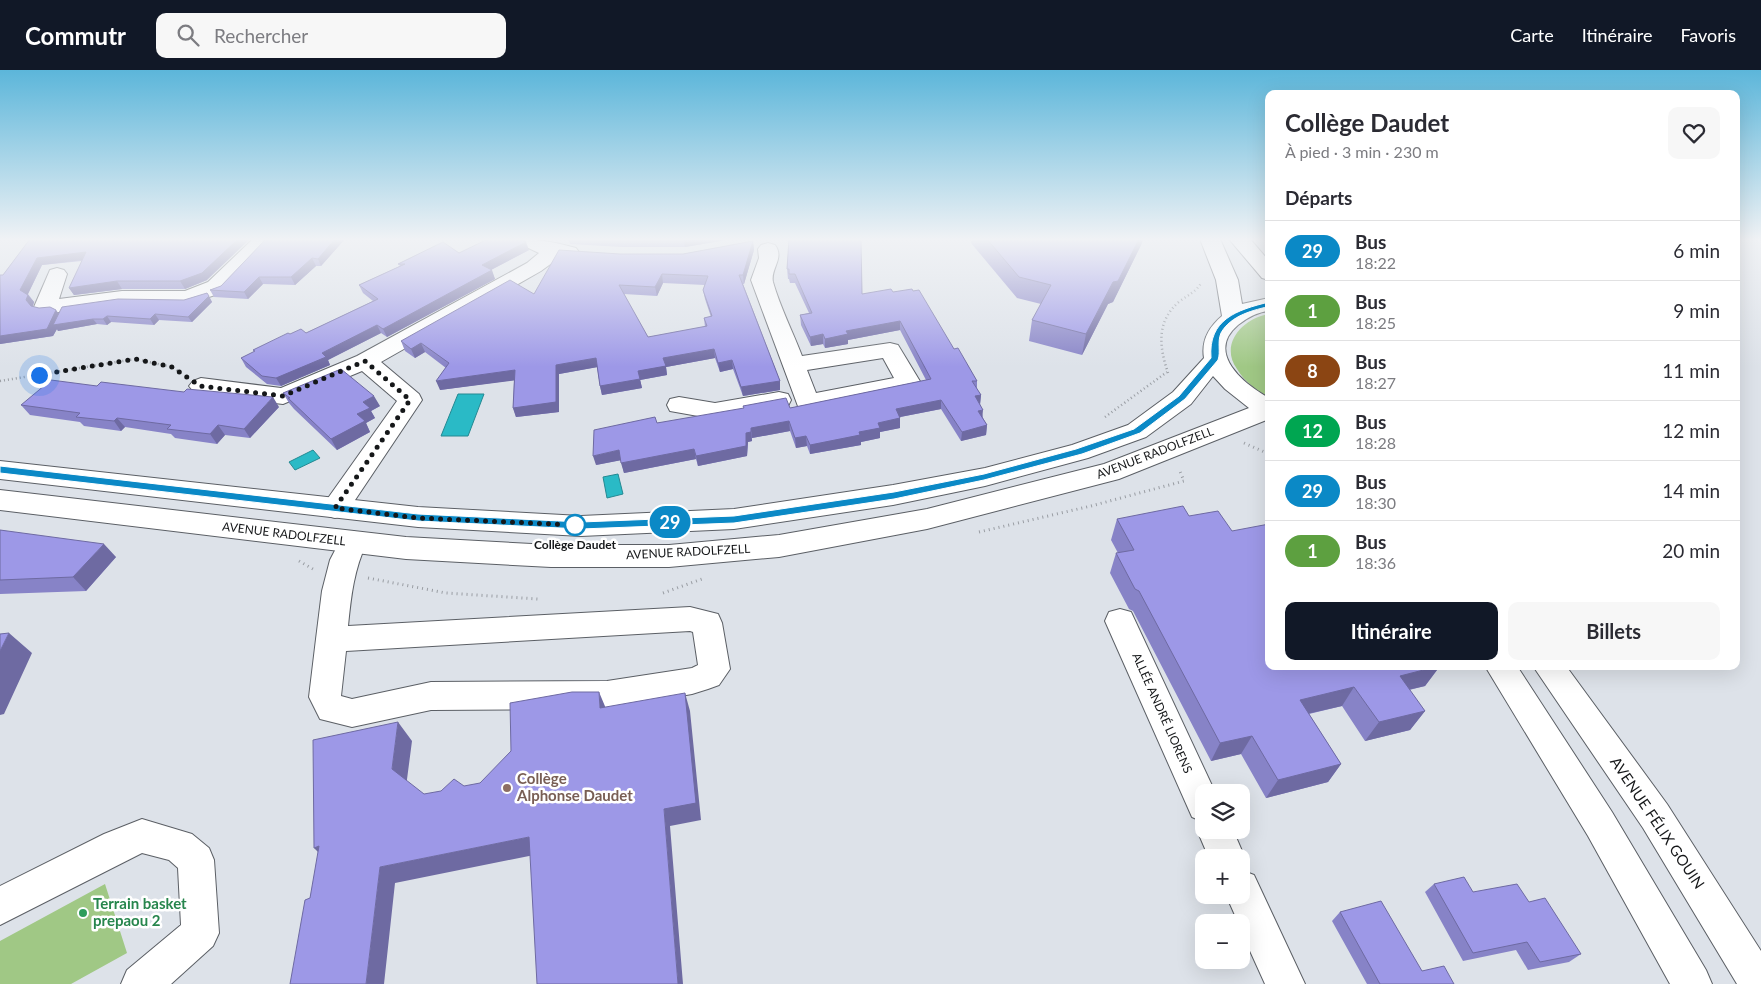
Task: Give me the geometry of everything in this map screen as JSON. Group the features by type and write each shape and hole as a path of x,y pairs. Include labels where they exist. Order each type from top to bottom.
{"main road":[{"path":"54,282 45,308 122,296 188,298 216,287 221,282"},
{"path":"200,386 283,396 365,361 508,282"},
{"path":"763,282 808,403 909,383 890,350 794,365"},
{"path":"1227,282 1233,317"},
{"path":"1265,305 1242,311 1233,317 1218,332 1214,345 1216,358 1222,372 1234,386 1265,408"},
{"path":"0,470 418,518 581,526 734,520 894,495 984,477 1079,452 1137,431 1182,398 1216,358"},
{"path":"335,508 410,400 365,361"},
{"path":"679,406 715,411 805,395"},
{"name":"AVENUE RADOLFZELL","path":"0,500 406,548 551,556 669,556 779,546 927,520 1110,472 1265,412"},
{"path":"331,639 690,619 707,623 714,668 708,676 692,681 606,695 431,696 352,713 331,709 325,697 331,639 344,560 353,542"},
{"name":"ALLÉE ANDRÉ LIORENS","path":"1120,621 1195,786"},
{"path":"1503,670 1600,824 1692,984"},
{"name":"AVENUE FÉLIX GOUIN","path":"1551,670 1655,816 1759,984"},
{"path":"0,906 117,846 142,836 179,846 196,860 200,933 141,984"},
{"path":"1248,904 1285,984"}],"path":[{"path":"1169,378 1160,342 1166,316 1183,299 1196,292 1201,284"},
{"path":"0,381 135,359 172,367 200,386"},
{"path":"1101,420 1167,372"},
{"path":"1240,441 1265,452"}],"green space":[{"path":"1265,315 1265,394 1247,382 1237,369 1232,360 1231,350 1236,334 1250,321"},
{"name":"Terrain basket prepaou 2","path":"105,884 127,953 71,984 0,984 0,941"}],"water":[{"path":"458,394 484,394 468,436 441,436"},
{"path":"313,450 320,458 295,470 289,462"},
{"path":"618,474 623,494 607,498 603,477"}],"building":[{"path":"0,282 24,282 20,290 28,295 26,300 31,306 39,308 50,307 56,310 47,329 0,336"},
{"path":"72,282 113,282 69,288"},
{"path":"225,282 254,282 244,292 210,290 221,286"},
{"path":"366,282 470,282 383,329 377,325 322,353 326,357 276,378 262,376 241,358 288,333 290,334 301,329 306,333 378,299 359,285"},
{"path":"507,282 513,282 534,294 541,282 658,282 655,287 619,285 648,337 707,326 704,318 712,316 703,290 706,282 742,282 780,381 741,387 732,360 718,363 714,349 663,358 666,366 638,371 640,379 600,386 596,358 556,365 556,402 513,408 515,370 436,381 449,363 421,343 411,349 401,341"},
{"path":"798,282 862,282 862,294 891,289 893,292 912,289 913,291 919,290 954,349 958,348 977,381 972,381 981,395 975,396 983,410 978,411 987,425 962,432 941,400 896,409 900,418 878,423 880,428 859,432 860,435 810,445 806,436 795,438 789,421 751,428 751,432 746,433 746,446 696,456 694,449 621,463 619,450 593,456 594,430 655,417 657,423 744,408 743,406 786,398 790,408 931,379 900,321 846,331 848,334 825,339 823,334 810,337 800,315 812,313"},
{"path":"1038,282 1115,282 1086,334 1032,320 1051,285"},
{"path":"207,293 209,296 188,317 155,314 150,319 107,316 103,319 53,325 62,307 118,299 184,300"},
{"path":"341,369 374,396 363,402 370,408 357,414 365,421 331,439 283,393"},
{"path":"51,380 97,386 101,382 184,392 187,389 273,397 244,429 218,425 210,434 167,429 171,425 117,418 114,421 76,417 80,413 21,405"},
{"path":"1183,506 1189,516 1218,511 1232,531 1265,525 1265,670 1423,670 1400,676 1425,711 1379,722 1354,687 1300,700 1341,764 1278,780 1252,736 1220,743 1139,591 1135,589 1116,553 1134,550 1117,519"},
{"path":"0,530 104,544 73,577 0,580"},
{"path":"9,633 0,651 0,634"},
{"path":"572,692 599,692 600,708 685,693 696,803 664,809 678,984 537,984 529,837 380,867 366,984 290,984 305,900 310,898 319,846 314,848 313,740 398,722 392,769 424,794 441,791 454,779 464,786 480,783 511,751 510,703"},
{"path":"1464,877 1473,892 1517,884 1529,902 1545,898 1581,954 1540,962 1527,942 1473,953 1434,884"},
{"path":"1381,901 1422,971 1444,966 1454,984 1380,984 1340,912"}],"bus line":[{"name":"29","path":"0,470 418,518 581,526 734,520 894,495 984,477 1079,452 1137,431 1182,398 1216,358 1214,345 1218,332 1233,317 1242,311 1265,305"}],"place":[{"name":"Collège Daudet","path":"575,525"},
{"name":"Collège Alphonse Daudet","path":"507,788"},
{"name":"Terrain basket prepaou 2","path":"83,913"}],"route":[{"path":"39,375 135,359 172,367 200,386 283,396 365,361 410,400 335,508 418,518 575,525"}]}
